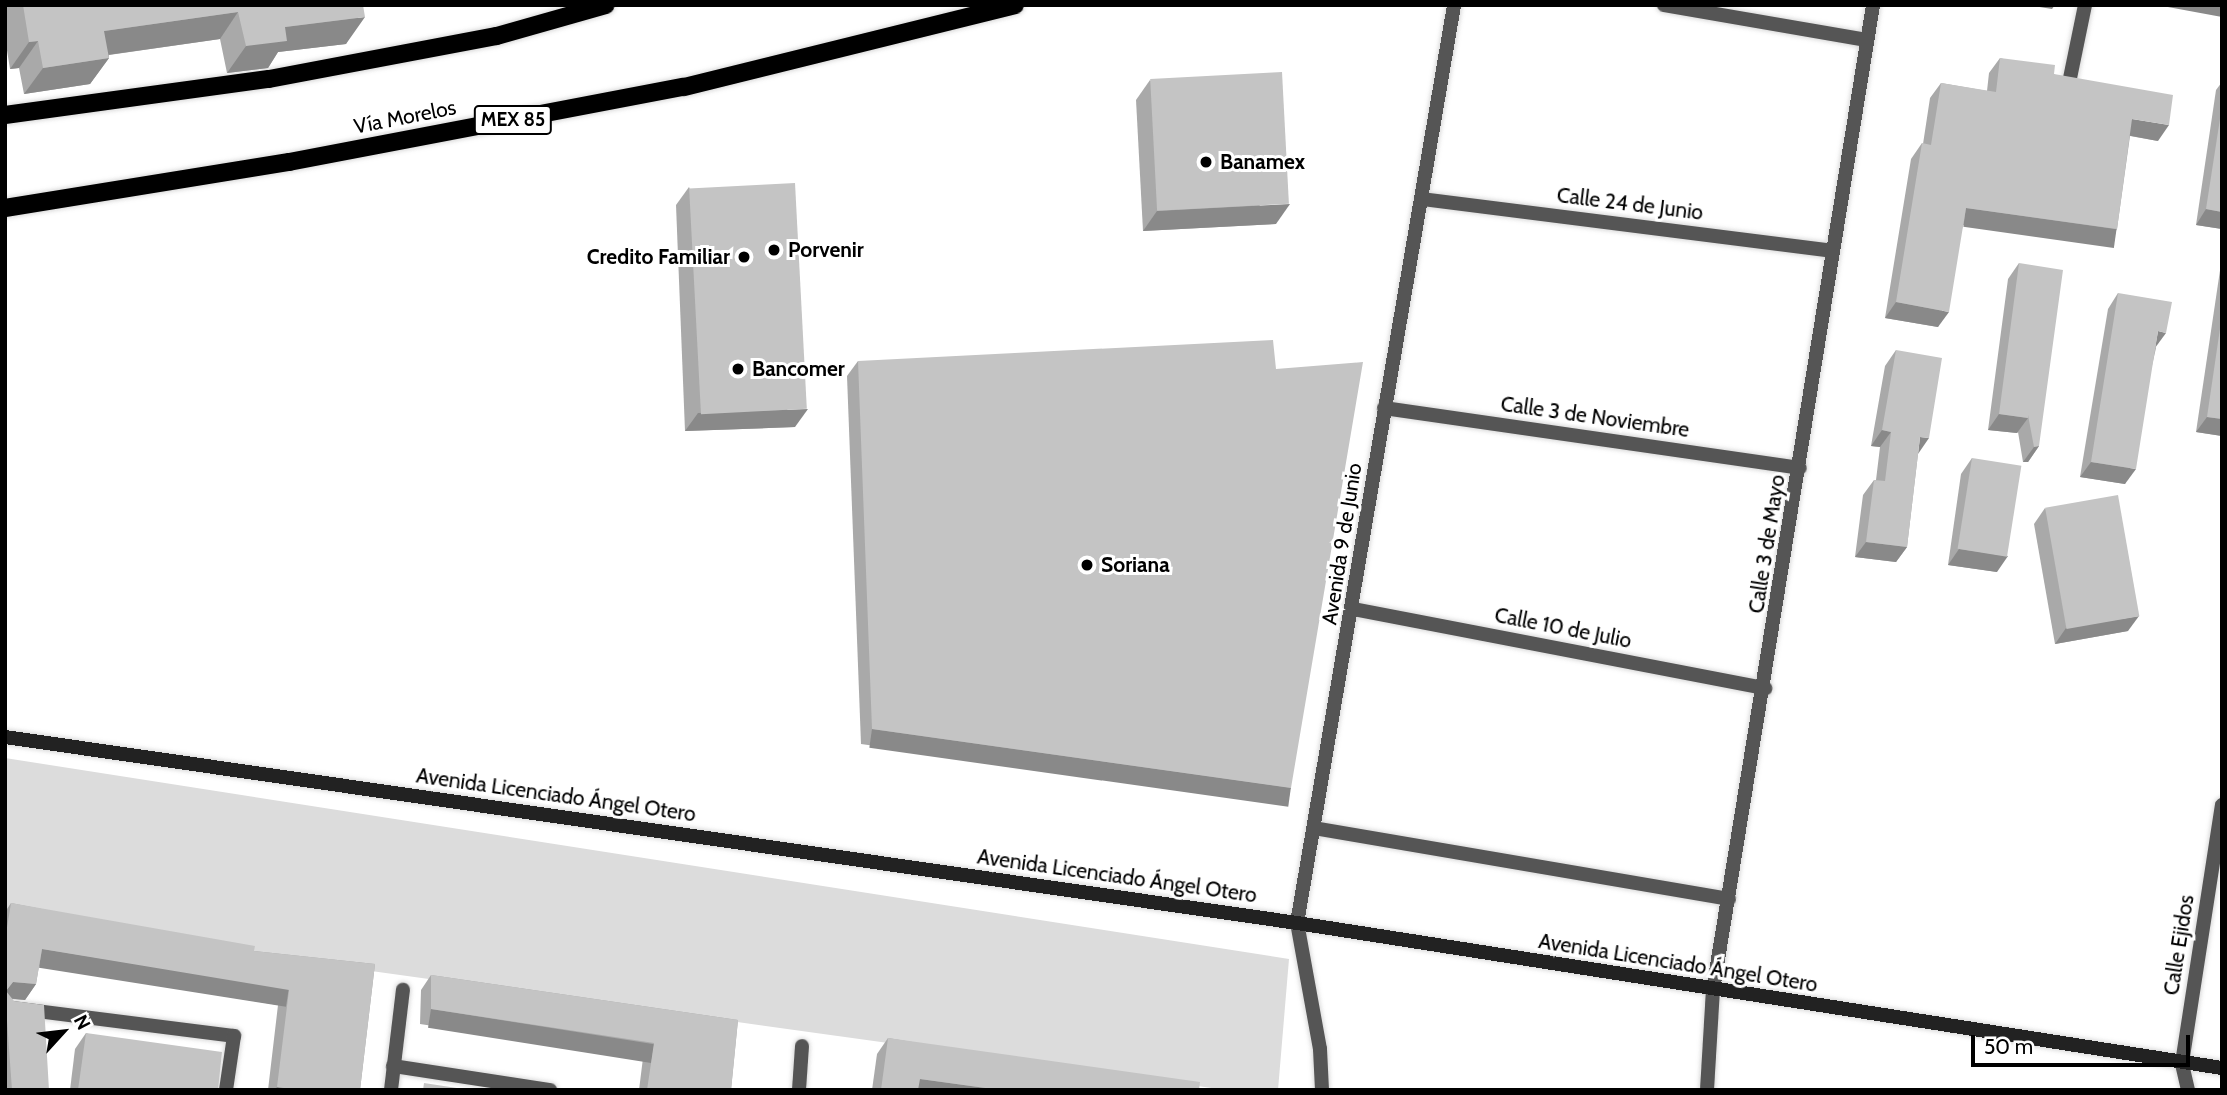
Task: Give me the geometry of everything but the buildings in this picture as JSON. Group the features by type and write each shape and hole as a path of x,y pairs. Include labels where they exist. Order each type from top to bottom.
{"main road":[{"path":"5,115 269,79 497,36 606,5"},
{"name":"Vía Morelos","path":"5,208 289,162 684,87 1015,5"},
{"name":"Avenida Licenciado Ángel Otero","path":"5,737 1297,923 2222,1069"}],"street":[{"name":"Avenida 9 de Junio","path":"1322,1090 1321,1049 1297,923 1353,609 1384,408 1454,5"},
{"path":"1664,5 1867,40"},
{"name":"Calle 3 de Mayo","path":"1707,1090 1713,990 1765,688 1873,5"},
{"path":"2069,83 2085,5"},
{"name":"Calle 24 de Junio","path":"1422,199 1833,251"},
{"name":"Calle 3 de Noviembre","path":"1384,408 1800,468"},
{"name":"Calle 10 de Julio","path":"1353,609 1765,688"},
{"name":"Calle Ejidos","path":"2188,1090 2182,1062 2222,805"},
{"path":"1314,828 1729,899"},
{"path":"391,1090 403,990"},
{"path":"5,1007 234,1036 226,1090"},
{"path":"799,1090 802,1046"},
{"path":"393,1066 550,1090"}],"shaded area":[{"path":"5,758 1289,959 1278,1090 1226,1090 5,920"}],"place":[{"name":"Banamex","path":"1206,162"},
{"name":"Porvenir","path":"774,250"},
{"name":"Credito Familiar","path":"744,257"},
{"name":"Bancomer","path":"738,369"},
{"name":"Soriana","path":"1087,565"}]}
